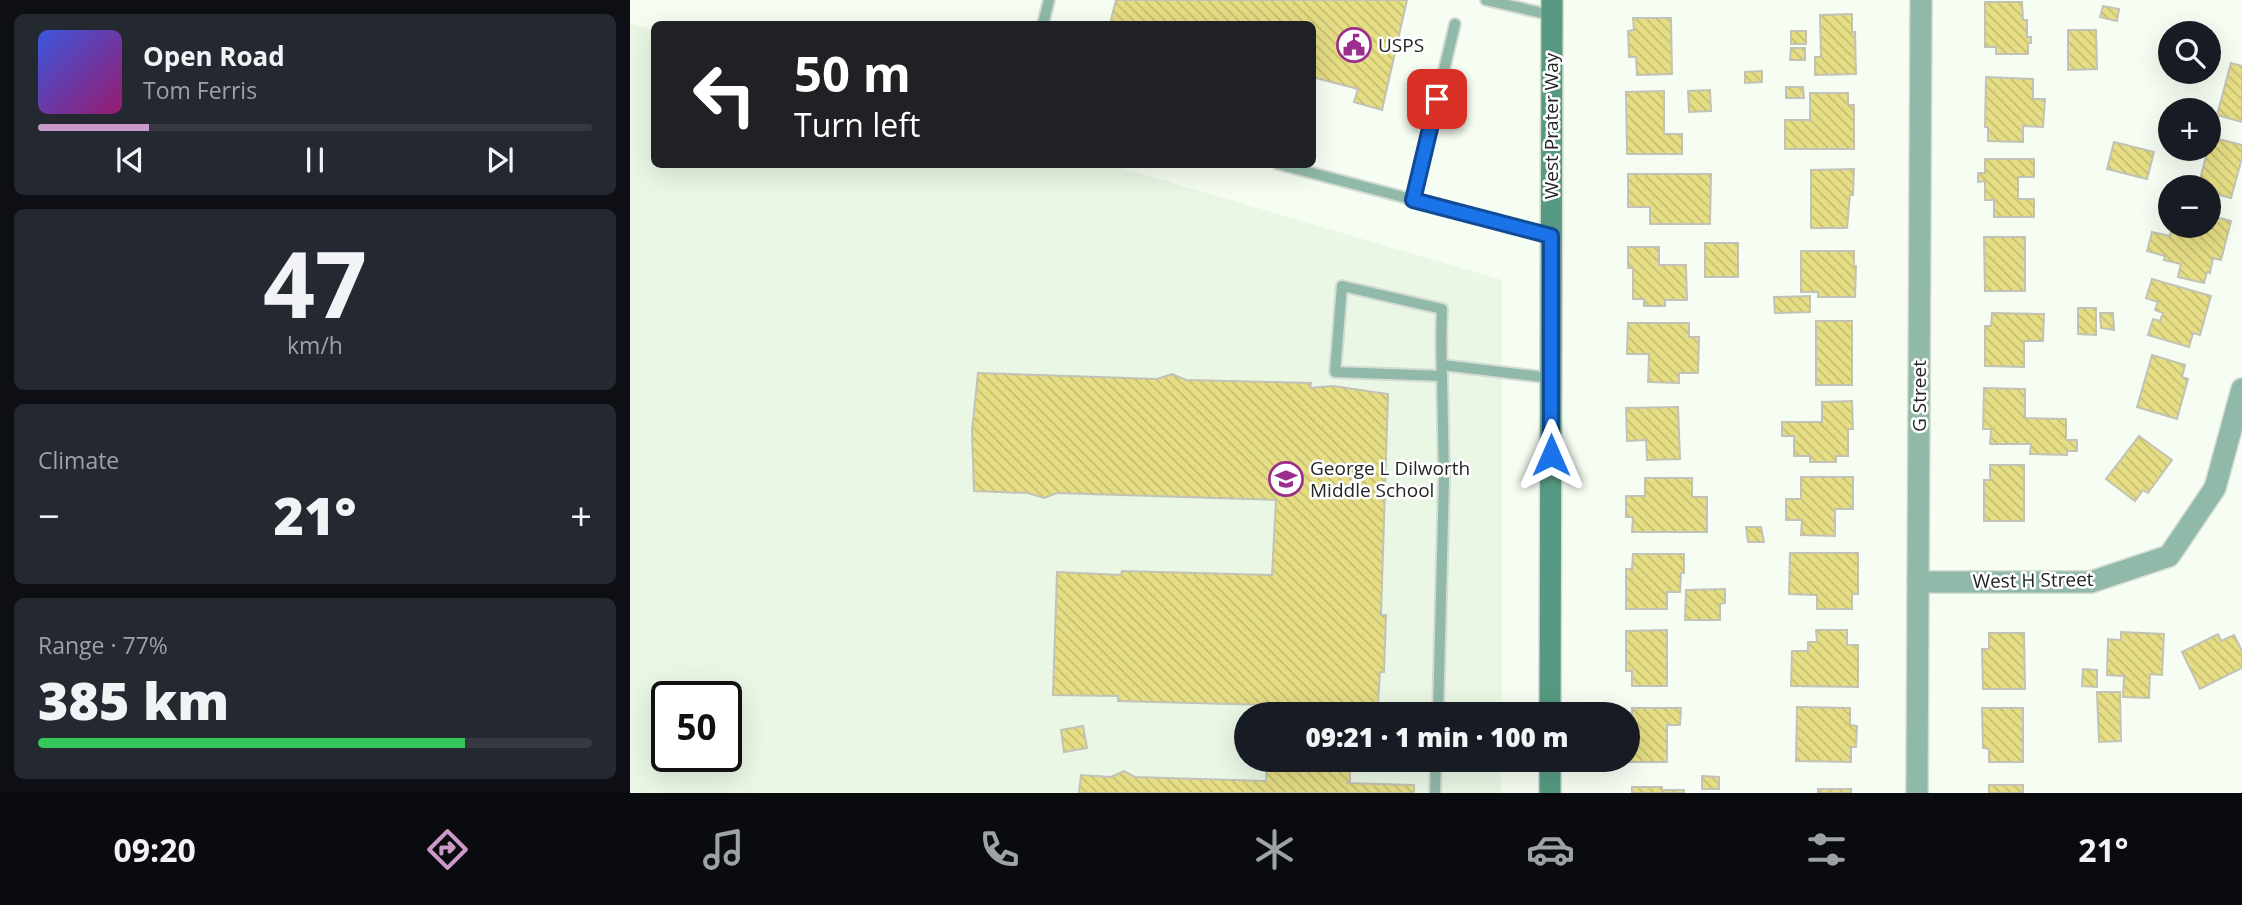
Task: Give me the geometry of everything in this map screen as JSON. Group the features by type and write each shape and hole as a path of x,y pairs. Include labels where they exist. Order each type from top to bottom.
{"main road":[{"name":"West Prater Way","path":"1550,702 1551,8"},
{"path":"1550,772 1550,793"}],"street":[{"name":"G Street","path":"1917,793 1921,0"},
{"name":"West H Street","path":"1918,582 2091,582 2169,556 2215,488 2242,389"}],"lane":[{"path":"1044,21 1049,0"},
{"path":"1486,0 1551,8"},
{"path":"1413,200 1455,24"},
{"path":"1293,168 1551,236"},
{"path":"1438,702 1444,479 1442,371 1442,309 1342,286 1335,372 1442,371 1551,378"},
{"path":"1435,793 1436,772"}],"shaded area":[{"path":"630,23 651,29 651,168 1121,168 1502,280 1502,702 1234,702 1234,772 1501,772 1501,793 630,793"}],"building":[{"name":"USPS","path":"1116,0 1407,0 1382,110 1354,102 1358,89 1316,78 1316,21 1111,21"},
{"path":"1985,2 2022,2 2023,20 2027,20 2027,37 2031,37 2028,54 1996,54 1996,47 1985,47"},
{"path":"2103,6 2119,9 2117,21 2100,17"},
{"path":"1852,14 1856,74 1815,75 1815,57 1821,57 1820,15"},
{"path":"1633,18 1671,18 1672,74 1637,75 1636,57 1629,57 1628,31 1634,30"},
{"path":"2068,30 2096,30 2097,69 2068,70"},
{"path":"1791,31 1806,31 1806,44 1791,44"},
{"path":"1791,48 1805,48 1805,60 1790,60"},
{"path":"2231,63 2242,66 2242,122 2221,116 2221,100"},
{"path":"1762,71 1762,82 1745,83 1745,72"},
{"path":"1986,77 2033,79 2033,99 2045,99 2043,127 2023,126 2023,142 1988,141 1988,127 1985,127"},
{"path":"1786,87 1803,87 1804,98 1786,98"},
{"path":"1710,90 1711,111 1689,112 1688,91"},
{"path":"1664,91 1664,134 1682,134 1682,154 1627,154 1626,92"},
{"path":"1810,93 1848,93 1848,105 1854,105 1854,149 1785,149 1785,120 1810,120"},
{"path":"2221,140 2242,145 2242,158 2231,198 2221,195 2221,175 2201,175 2205,161 2221,161"},
{"path":"2114,142 2154,152 2147,179 2107,169"},
{"path":"1985,159 2034,159 2034,177 2018,177 2018,199 2034,199 2034,217 1994,217 1994,200 1985,200 1985,181 1978,182 1978,173 1985,173"},
{"path":"1854,169 1847,228 1811,228 1811,170"},
{"path":"1628,174 1711,174 1710,224 1650,224 1650,207 1628,207"},
{"path":"2221,218 2231,221 2221,260 2213,258 2210,273 2207,272 2204,283 2178,277 2181,264 2164,260 2165,256 2147,251 2152,232 2158,233 2158,238 2221,238"},
{"path":"1984,237 2025,237 2025,291 1985,291"},
{"path":"1705,243 1738,243 1738,277 1705,277"},
{"path":"1628,247 1659,247 1659,265 1686,265 1687,300 1665,300 1665,306 1644,306 1644,299 1633,299 1633,268 1628,268"},
{"path":"1801,251 1854,251 1855,297 1818,297 1818,292 1801,292"},
{"path":"2152,279 2211,296 2200,335 2193,333 2189,347 2148,335 2153,319 2160,321 2163,313 2155,310 2158,302 2146,298"},
{"path":"1810,296 1810,312 1775,313 1774,297"},
{"path":"2078,308 2096,308 2096,335 2078,334"},
{"path":"1992,313 2044,314 2043,341 2024,341 2024,367 1985,366 1985,326 1991,326"},
{"path":"2100,313 2113,313 2114,330 2101,328"},
{"path":"1816,321 1852,321 1852,385 1816,385"},
{"path":"1628,323 1689,323 1689,337 1699,337 1698,373 1679,373 1679,383 1648,382 1649,354 1627,354"},
{"path":"2152,355 2185,365 2182,377 2188,379 2177,419 2137,407"},
{"path":"978,373 1157,379 1172,374 1186,380 1311,383 1310,388 1333,386 1388,394 1381,615 1386,615 1384,672 1380,672 1378,702 1234,704 1118,701 1118,696 1053,695 1057,572 1121,575 1122,571 1272,575 1276,500 1057,493 1044,498 1028,493 974,491 972,431"},
{"path":"1984,388 2025,389 2025,418 2066,419 2066,440 2077,440 2077,451 2067,451 2067,455 2030,454 2031,444 1990,444 1991,429 1983,429"},
{"path":"1852,401 1853,429 1848,429 1848,456 1836,456 1836,462 1810,462 1810,456 1794,456 1794,436 1782,436 1782,422 1822,422 1822,402"},
{"path":"1678,407 1680,459 1647,460 1646,440 1627,441 1626,408"},
{"path":"2139,436 2172,460 2148,493 2143,490 2135,501 2106,479"},
{"path":"1990,465 2024,465 2024,521 1984,521 1984,480 1990,480"},
{"path":"1801,477 1853,477 1853,509 1835,509 1835,536 1801,535 1802,520 1786,520 1786,499 1801,499"},
{"path":"1645,478 1692,478 1692,497 1707,497 1707,532 1632,532 1633,517 1626,517 1626,496 1645,496"},
{"path":"1746,527 1761,527 1764,542 1748,542"},
{"path":"1790,553 1858,553 1858,594 1852,594 1852,609 1817,609 1817,595 1789,594"},
{"path":"1633,554 1684,554 1680,592 1667,592 1667,609 1626,609 1626,569 1632,569"},
{"path":"1725,589 1725,603 1720,604 1720,620 1685,620 1686,590"},
{"path":"1667,630 1667,686 1632,686 1632,671 1626,671 1626,631"},
{"path":"1816,630 1847,630 1847,645 1858,645 1858,687 1791,686 1792,651 1808,651 1808,642 1817,642"},
{"path":"2121,632 2164,634 2162,675 2150,674 2149,698 2123,697 2124,676 2107,675 2108,639 2121,640"},
{"path":"1989,633 2024,633 2025,689 1983,689 1982,649 1989,649"},
{"path":"2218,634 2221,641 2234,635 2242,651 2242,668 2200,689 2182,652"},
{"path":"2083,669 2097,670 2097,687 2082,686"},
{"path":"2097,692 2120,692 2121,741 2099,742"},
{"path":"1797,707 1850,708 1850,725 1857,726 1856,747 1851,747 1851,762 1796,761"},
{"path":"1640,708 1681,708 1680,725 1667,725 1667,762 1640,762"},
{"path":"1982,708 2023,708 2023,762 1989,762 1989,749 1983,748"},
{"path":"1083,726 1087,748 1064,752 1061,730"},
{"path":"1124,771 1135,777 1266,781 1266,772 1350,772 1348,783 1414,785 1414,793 1079,793 1081,775 1111,777"},
{"path":"1702,776 1719,777 1719,789 1702,789"},
{"path":"1989,785 2023,785 2023,793 1989,793"},
{"path":"1632,787 1662,787 1662,790 1684,790 1684,793 1632,793"},
{"path":"1818,789 1851,789 1851,793 1818,793"}],"place":[{"name":"USPS","path":"1354,45"},
{"name":"George L Dilworth Middle School","path":"1286,479"}],"route":[{"path":"1437,99 1413,200 1551,236 1551,455"}]}
